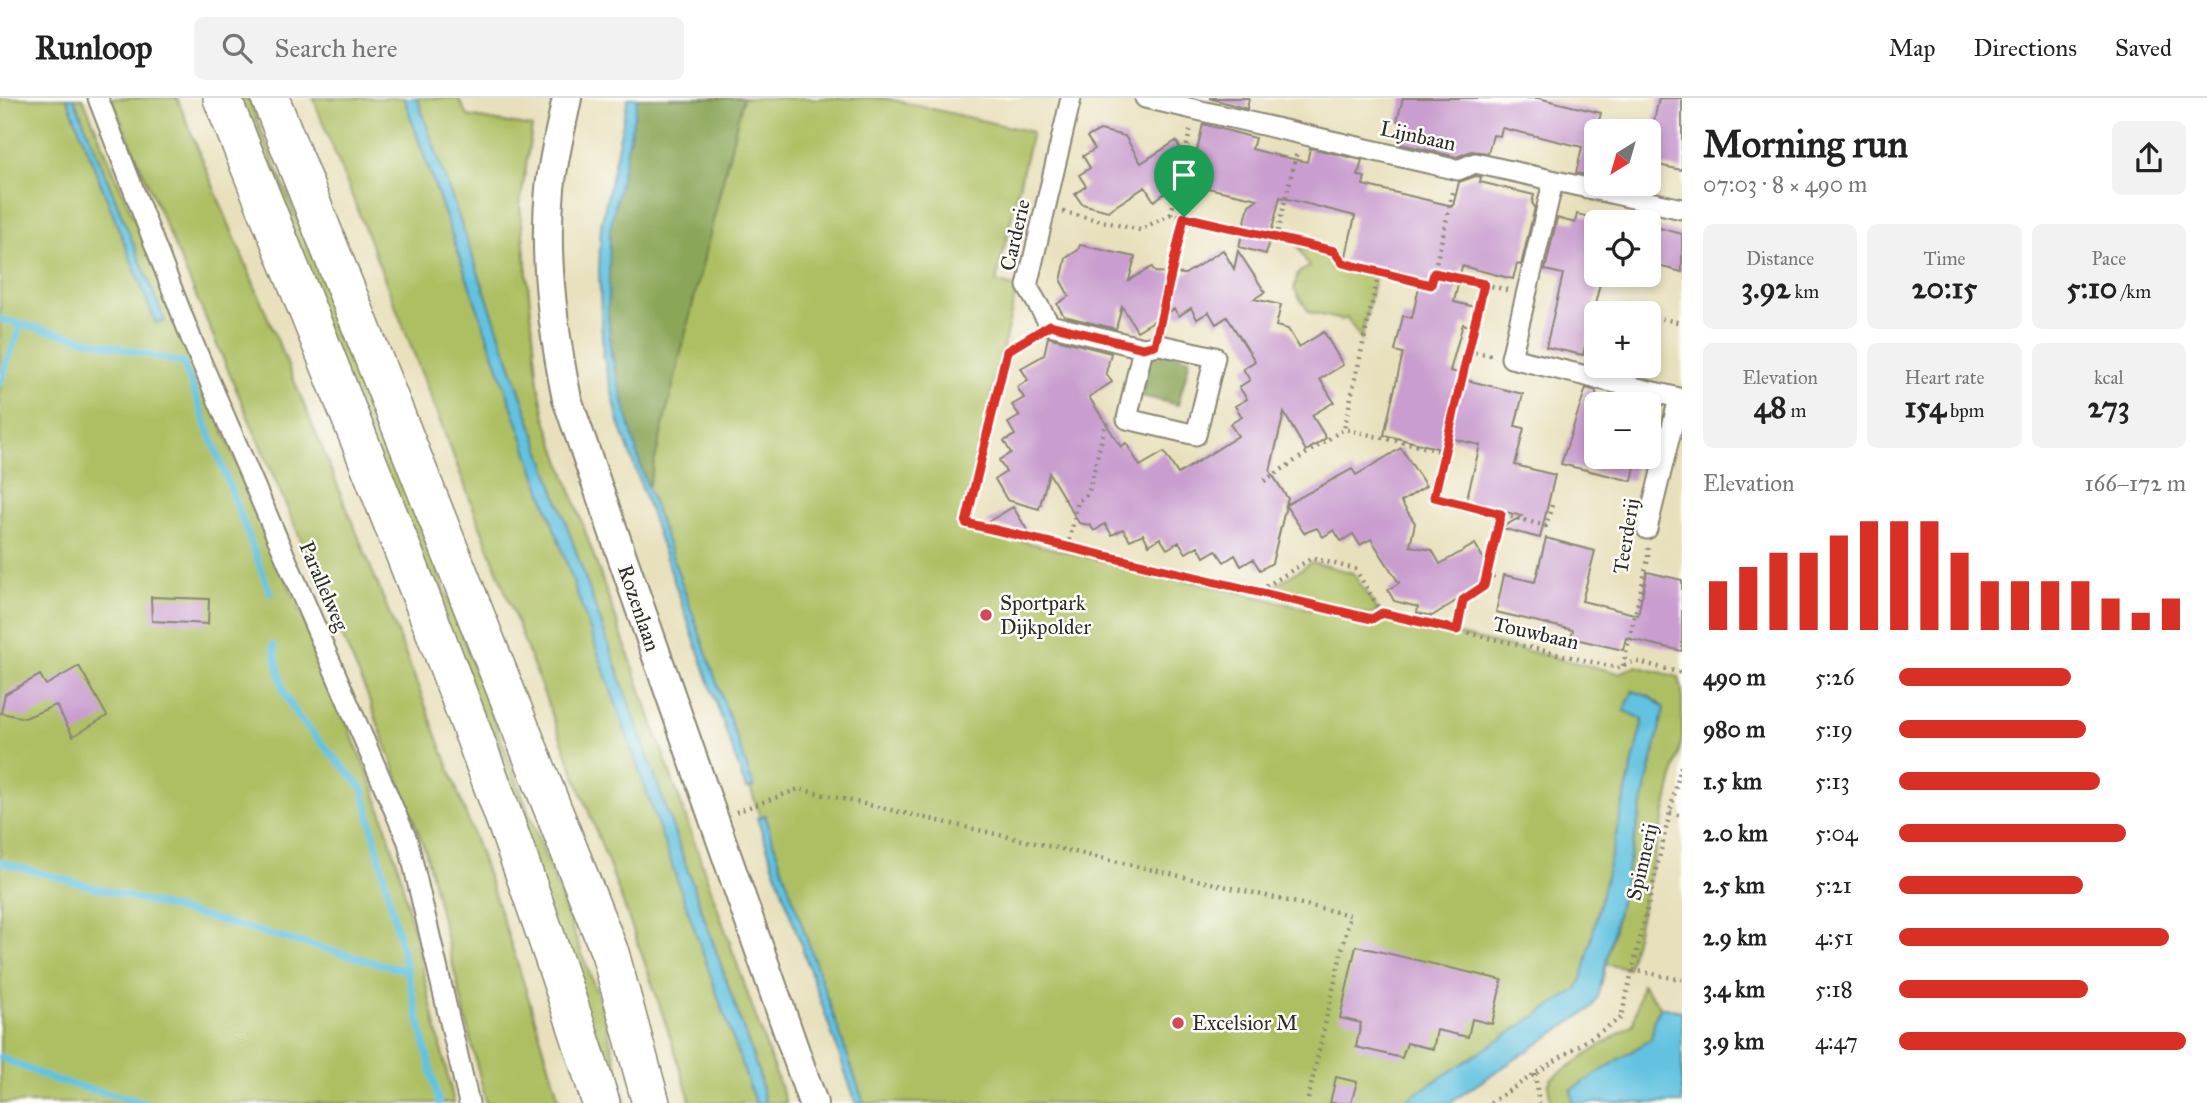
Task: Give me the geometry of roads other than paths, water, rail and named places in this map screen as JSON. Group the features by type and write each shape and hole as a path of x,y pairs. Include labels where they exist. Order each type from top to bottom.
{"highway":[{"path":"222,98 404,556 559,967 601,1103"},
{"path":"270,98 610,953 651,1103"}],"street":[{"name":"Parallelweg","path":"99,98 191,338 408,842 469,1103"},
{"name":"Rozenlaan","path":"567,98 550,189 549,243 556,347 567,399 813,1103"},
{"name":"Carderie","path":"1071,98 1027,286 1050,325 1149,347"},
{"name":"Lijnbaan","path":"1145,98 1458,170 1475,163 1682,209"},
{"name":"Teerderij","path":"1553,182 1511,358 1679,398 1647,529"},
{"path":"1149,347 1215,357 1196,435 1127,419 1149,347"}],"water":[{"path":"67,98 74,98 165,321 156,323"},
{"path":"404,98 417,98 758,1071 765,1103 756,1103 752,1094"},
{"path":"628,98 638,98 610,230 608,314 611,355 642,471 754,787 746,789 619,422 603,355 599,270 601,226"},
{"path":"1633,691 1650,697 1664,708 1599,994 1592,1008 1449,1103 1401,1103 1576,990 1582,979 1643,719 1624,711"},
{"path":"766,815 864,1103 856,1103 757,818"},
{"path":"1661,1007 1682,1011 1682,1103 1573,1103 1571,1090 1651,1039 1655,1018"}],"waterway":[{"path":"0,319 21,324"},
{"path":"0,383 21,324 183,363 270,593"},
{"path":"273,645 284,693 299,718 363,789 407,971"},
{"path":"0,862 407,971 439,1103"},
{"path":"0,1057 54,1080 147,1103"}],"place":[{"name":"Sportpark Dijkpolder","path":"986,615"},
{"name":"Excelsior M","path":"1178,1023"}]}
